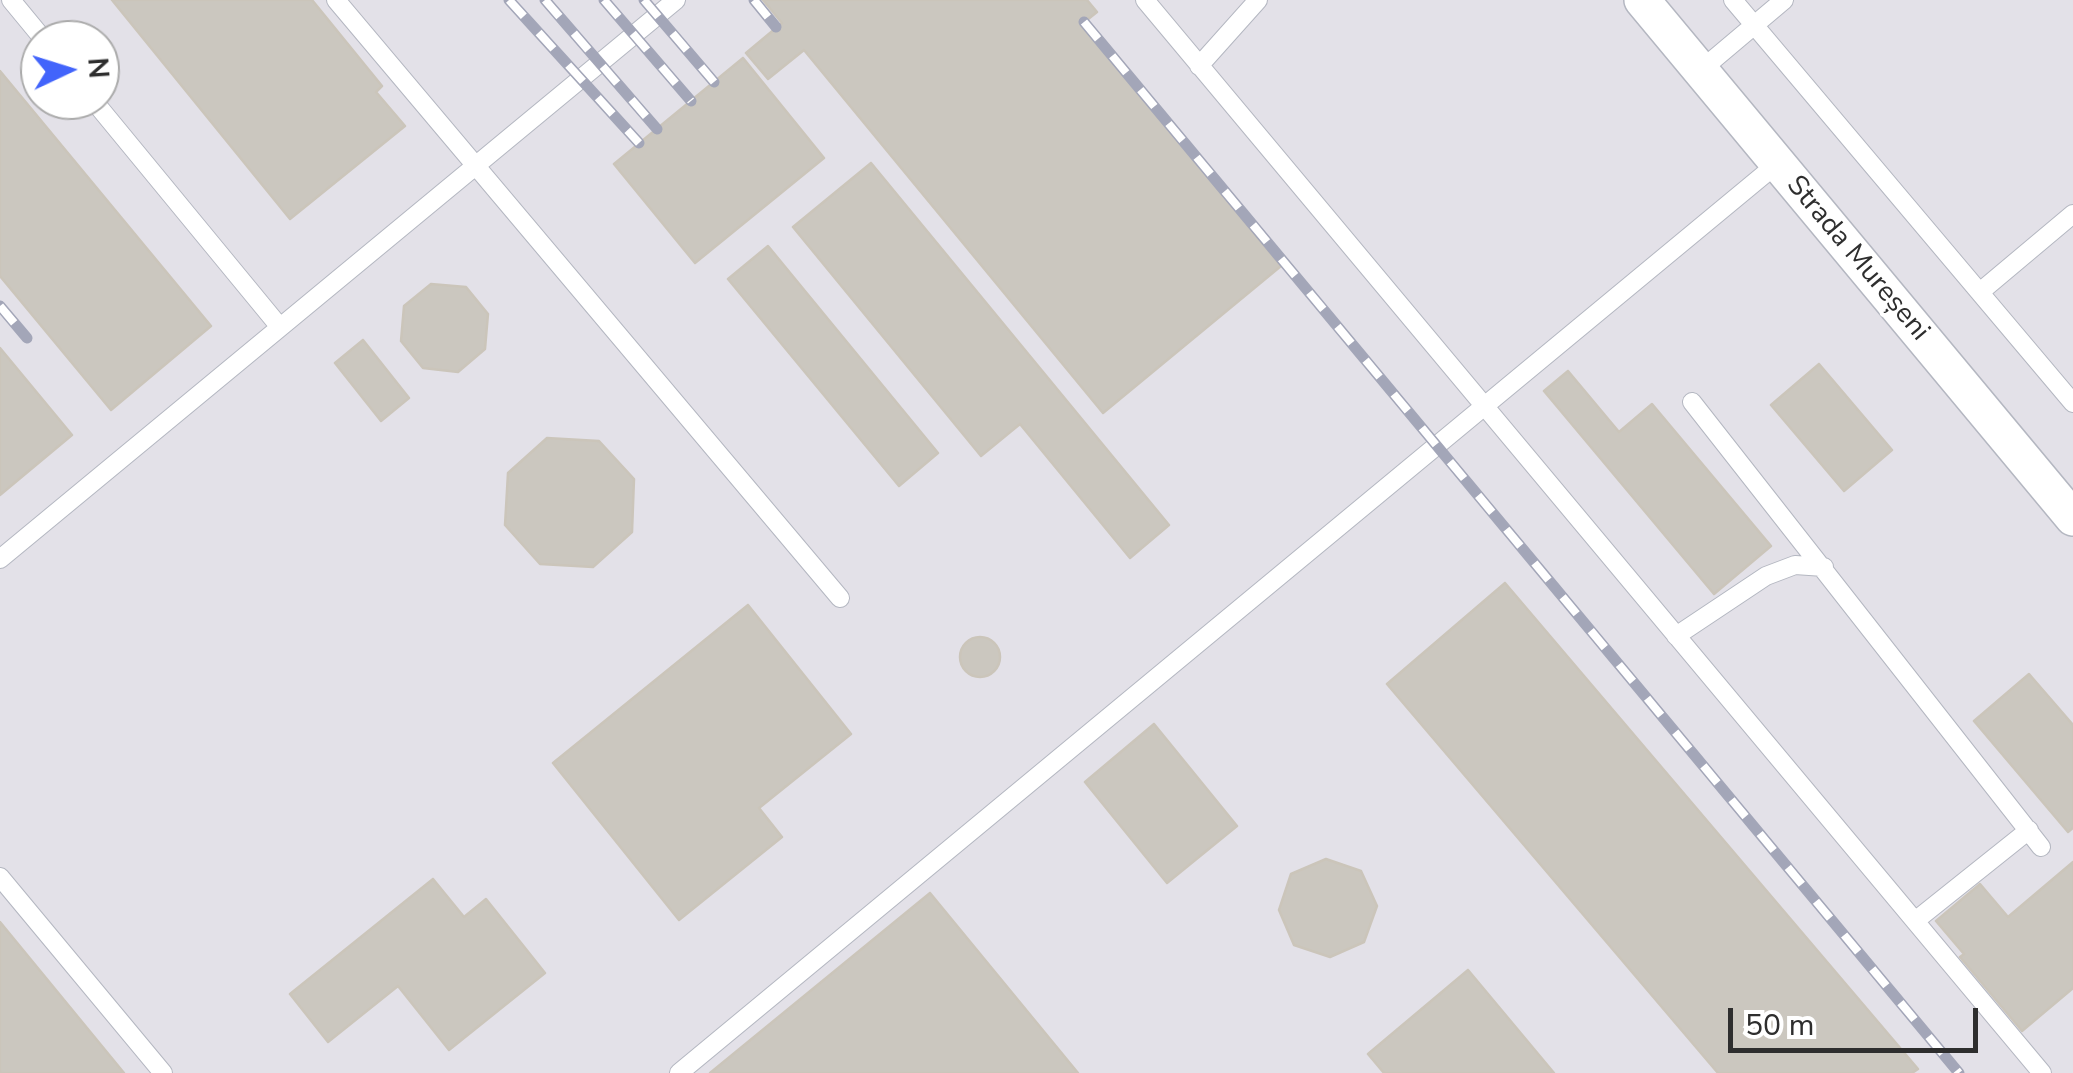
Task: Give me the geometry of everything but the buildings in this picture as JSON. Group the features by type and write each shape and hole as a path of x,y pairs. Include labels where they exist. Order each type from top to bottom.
{"street":[{"name":"Strada Mureșeni","path":"1642,0 2073,518"}],"lane":[{"path":"11,0 28,20"},
{"path":"336,0 840,598"},
{"path":"0,559 676,0"},
{"path":"1145,0 2042,1073"},
{"path":"1200,66 1258,0"},
{"path":"1732,0 2073,403"},
{"path":"1701,70 1784,0"},
{"path":"109,120 279,326"},
{"path":"679,1073 1778,164"},
{"path":"1980,292 2073,214"},
{"path":"1692,402 2042,846"},
{"path":"1676,636 1766,576 1795,565 1824,566"},
{"path":"1914,921 2028,830"},
{"path":"0,877 163,1073"}],"shaded area":[{"path":"0,0 2073,0 2073,1073 0,1073"}],"railway":[{"path":"509,0 639,143"},
{"path":"545,0 657,129"},
{"path":"604,0 691,101"},
{"path":"644,0 714,82"},
{"path":"754,0 776,27"},
{"path":"1084,22 1959,1073"},
{"path":"0,306 27,338"}]}
